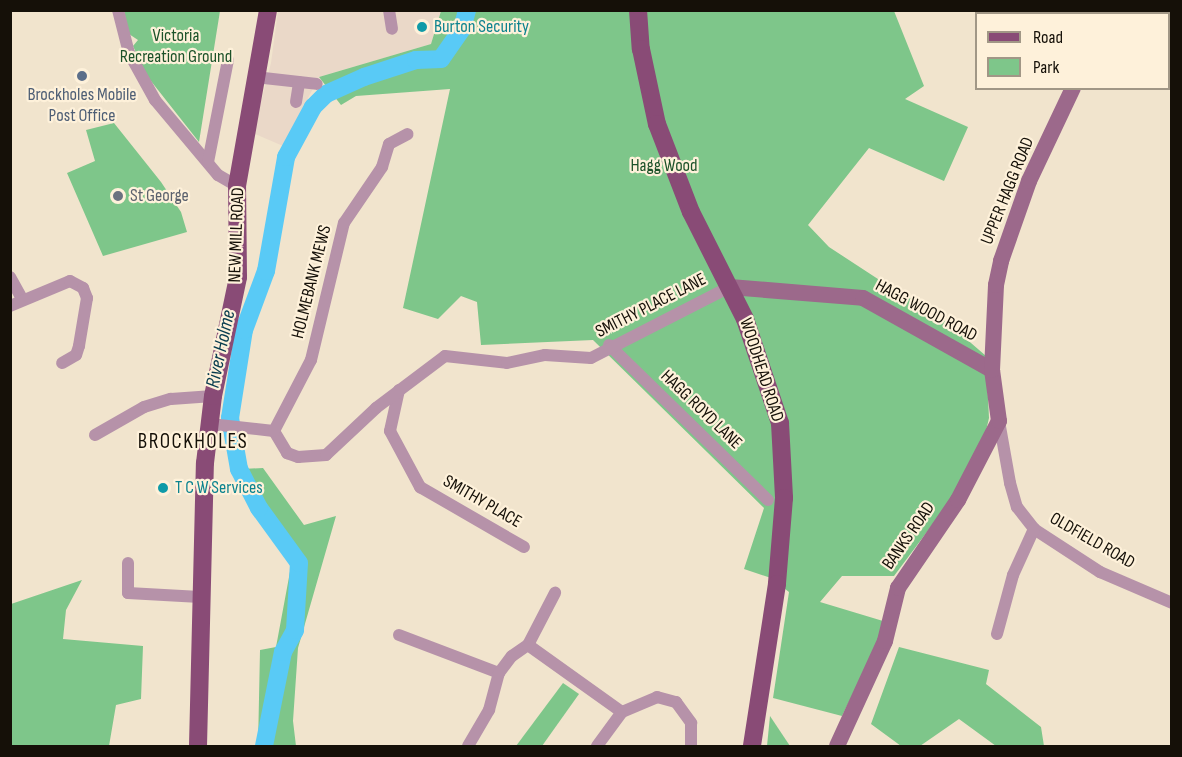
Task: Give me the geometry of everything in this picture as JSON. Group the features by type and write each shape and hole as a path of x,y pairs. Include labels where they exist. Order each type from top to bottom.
{"main road":[{"name":"NEW MILL ROAD","path":"198,747 200,597 215,425 213,396 238,277 237,186 268,10"},
{"name":"WOODHEAD ROAD","path":"638,10 641,49 657,124 691,213 730,287 758,352 780,423 783,487 777,584 752,747"}],"street":[{"path":"118,10 129,53 144,83 224,180 237,186"},
{"path":"389,10 392,29"},
{"path":"208,162 228,60"},
{"path":"255,76 317,84"},
{"path":"296,102 299,82"},
{"name":"UPPER HAGG ROAD","path":"999,421 992,370 996,285 1001,261 1029,181 1072,90"},
{"name":"HOLMEBANK MEWS","path":"274,431 311,360 344,223 382,167 385,141 408,134"},
{"path":"10,276 23,300"},
{"path":"10,306 70,281 83,288 87,298 79,346 76,355 62,363"},
{"name":"SMITHY PLACE LANE","path":"274,431 287,453 298,457 326,455 399,390 445,356 507,363 545,355 591,358 609,345 730,287"},
{"name":"HAGG WOOD ROAD","path":"730,287 863,298 992,370"},
{"name":"HAGG ROYD LANE","path":"609,345 768,500"},
{"name":"SMITHY PLACE","path":"399,390 390,430 420,487 524,547"},
{"path":"95,435 144,406 171,399 213,396"},
{"name":"OLDFIELD ROAD","path":"999,421 1010,483 1017,507 1034,529 1100,572 1172,603"},
{"name":"BANKS ROAD","path":"837,747 885,641 898,588 958,500 999,421"},
{"path":"215,425 274,431"},
{"path":"997,634 1013,575 1034,529"},
{"path":"128,563 128,593 200,597"},
{"path":"468,747 489,710 499,673 512,656 528,645 555,593"},
{"path":"399,635 499,673"},
{"path":"528,645 622,712"},
{"path":"597,747 622,712 657,698 676,702 691,723 691,747"}],"shaded area":[{"path":"278,11 441,11 431,44 319,77 283,146 253,133 271,63"}],"green space":[{"name":"Victoria Recreation Ground","path":"124,11 220,11 199,142 147,76 133,46 138,40 129,34"},
{"name":"Hagg Wood","path":"441,11 894,11 924,86 905,99 968,127 944,181 869,148 808,225 829,247 907,298 919,298 986,356 989,418 982,448 953,497 894,576 842,576 820,602 883,621 879,641 842,716 773,698 789,592 771,578 744,569 764,508 593,340 481,345 477,302 461,296 438,319 403,308 450,89 356,96 341,105 319,77 431,44"},
{"path":"114,123 161,182 181,212 187,232 103,256 67,173 95,161 86,130"},
{"path":"263,468 304,525 336,516 298,648 293,721 296,746 258,746 260,650 276,647 292,561 242,469"},
{"path":"82,580 66,610 63,639 143,646 141,699 116,705 109,746 11,746 11,604"},
{"path":"899,647 989,670 986,684 1041,727 1044,746 996,746 959,719 920,746 901,746 871,724"},
{"path":"563,683 579,694 542,746 516,746"},
{"path":"770,716 790,746 767,746"}],"waterway":[{"name":"River Holme","path":"264,746 283,652 295,630 299,563 259,508 239,469 230,418 244,330 266,271 286,157 313,107 326,94 364,77 416,60 441,59 462,29 467,10"}],"place":[{"name":"Burton Security","path":"422,27"},
{"name":"Brockholes Mobile Post Office","path":"82,76"},
{"name":"St George","path":"118,196"},
{"name":"T C W Services","path":"163,488"}],"district":[{"name":"BROCKHOLES","path":"193,442"}]}
